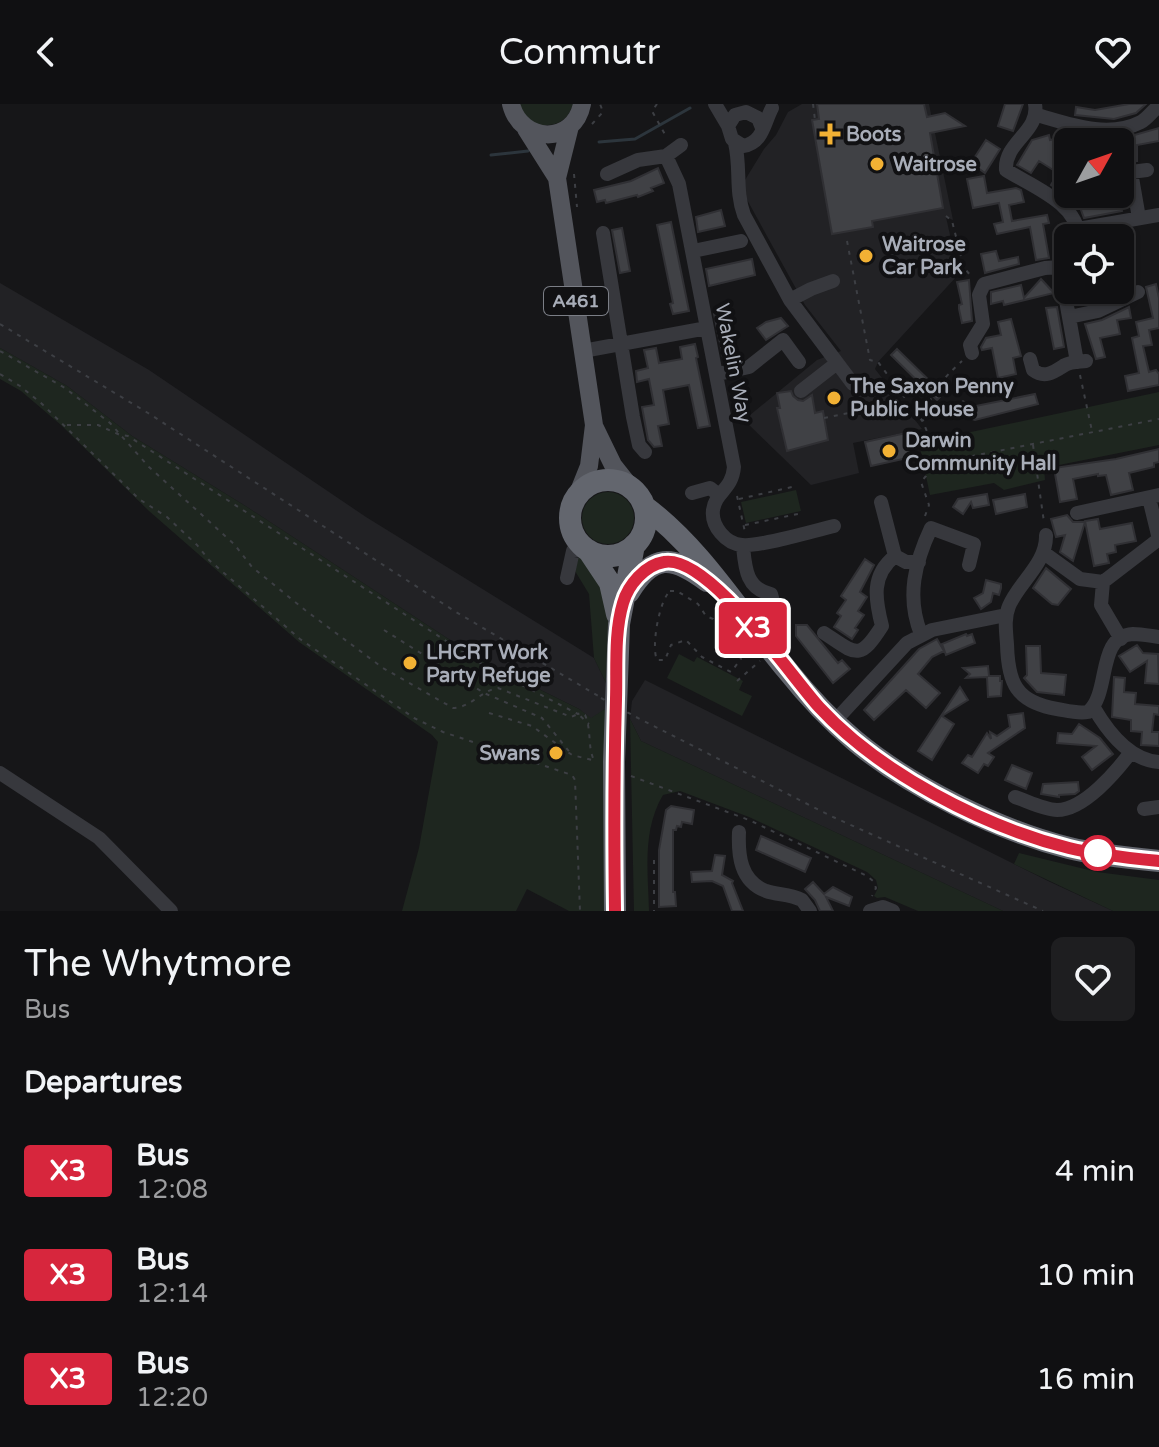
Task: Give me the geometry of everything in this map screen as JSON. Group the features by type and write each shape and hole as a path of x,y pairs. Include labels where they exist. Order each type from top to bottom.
{"highway":[{"path":"577,496 591,485 605,481 617,482 638,498"},
{"name":"A461","path":"577,496 571,509 571,527 610,583 619,624"},
{"name":"A461","path":"615,911 605,765 619,624 636,543 645,525 638,498"},
{"name":"A461","path":"638,498 666,523 702,563 786,670 856,742 947,801 984,817 1069,847 1159,861"},
{"name":"A461","path":"587,549 612,556 626,552 636,543 656,541 670,545 702,563"},
{"path":"624,600 644,571 653,564 672,561 693,571 730,598"}],"main road":[{"name":"A461","path":"511,104 514,115 557,178 594,425 589,466 577,496"},
{"name":"A461","path":"526,129 553,134 581,112"},
{"name":"A461","path":"557,178 581,112"},
{"name":"A461","path":"594,425 613,465 638,498"}],"street":[{"path":"715,104 735,143 740,164 739,201 744,215 790,300 853,384"},
{"path":"728,126 733,109 754,114 775,106"},
{"path":"740,164 760,137 775,106"},
{"path":"1074,224 1067,210 1006,170 1010,150 1030,127 1036,109 1094,130 1107,130 1137,124 1159,106"},
{"path":"754,114 762,128"},
{"path":"735,143 743,146 753,144"},
{"path":"607,174 638,160 666,156 681,145"},
{"name":"Wakelin Way","path":"666,156 679,184 693,251 718,374 734,467 733,479"},
{"path":"1139,218 1131,172 1147,170"},
{"path":"1115,224 1159,215"},
{"path":"603,233 621,343 636,407 639,445 645,452"},
{"path":"693,251 741,241"},
{"path":"972,353 970,345 984,318 979,295 988,281 1054,265"},
{"path":"612,282 629,277"},
{"path":"790,300 833,281"},
{"path":"1069,317 1098,311 1138,292"},
{"path":"1030,359 1037,374 1058,372 1076,362 1068,304"},
{"path":"583,351 707,328"},
{"path":"718,374 754,363 783,340 799,362"},
{"path":"801,391 837,363"},
{"path":"733,479 719,495 713,509 716,527 727,540 749,544 834,526"},
{"path":"692,493 710,488 719,495"},
{"path":"1044,553 1080,579 1103,582 1159,539 1154,496 1077,513"},
{"path":"881,502 895,556 906,562 919,557"},
{"path":"921,634 915,620 913,580 931,528 974,544 969,565"},
{"path":"1046,535 1044,553 1010,602 1006,615 1008,669 1016,689 1027,699 1040,706 1088,712 1094,708 1103,684 1106,659 1121,639 1134,634 1159,637"},
{"path":"749,544 745,565 749,579 755,588 771,594 774,605"},
{"path":"567,578 573,551 587,549"},
{"path":"824,633 851,650 860,652 867,648 882,626 877,605 879,574 895,556"},
{"path":"1103,582 1101,605 1121,639"},
{"path":"834,722 907,643 921,634 1006,615"},
{"path":"1094,708 1131,752 1145,761 1159,762"},
{"path":"1015,797 1056,810 1077,805 1115,772 1131,752"},
{"path":"0,773 99,838 171,911"},
{"path":"739,832 740,862 752,882 765,890 802,900 810,911"},
{"path":"721,849 739,849"},
{"path":"869,906 893,911"}],"path":[{"path":"657,104 652,111 663,130"},
{"path":"813,104 815,120"},
{"path":"946,216 952,221 964,268 975,281 988,281"},
{"path":"847,241 870,360 878,362 923,422 929,436 933,464"},
{"path":"0,324 148,413 456,612 601,698 833,817 1043,911"},
{"path":"0,351 65,388 110,423 149,467 234,544 252,567 353,647 405,683 453,708 459,708 498,688 571,717 578,714"},
{"path":"923,422 929,398 937,386 972,353"},
{"path":"1076,362 1092,432"},
{"path":"0,374 20,386 66,426 139,499 167,517 209,560 300,639 388,702 443,732 572,775 575,780 580,911"},
{"path":"824,418 879,407"},
{"path":"924,519 929,505 921,482 926,476 927,465 1159,419"},
{"path":"66,426 98,425 128,436 485,666 578,714 589,724 591,754 605,765"},
{"path":"1033,444 1046,535"},
{"path":"733,479 749,544"},
{"path":"738,499 792,487"},
{"path":"744,525 798,514"},
{"path":"731,672 741,659 718,625 706,616 698,604 677,591 670,591 664,596 657,618 654,653 657,660 665,660 671,645 686,640 702,657 740,677"},
{"path":"384,630 484,693 542,718 572,755"},
{"path":"737,681 761,660"},
{"path":"628,701 628,714"},
{"path":"489,713 532,726 572,755 749,820 867,876 876,888 869,906"},
{"path":"654,860 654,911"}],"shaded area":[{"path":"518,104 573,104 562,121 545,125 531,123"},
{"path":"802,104 929,104 953,220 946,217 958,271 957,276 875,369 922,429 853,443 859,473 811,485 744,420 817,360 841,351 805,305 745,196 745,180 764,149 776,135 788,112"},
{"path":"0,283 149,370 366,517 594,658 608,687 608,707 591,719 579,709 482,661 247,507 132,436 67,386 0,348"},
{"path":"0,348 67,386 132,436 247,507 482,661 579,709 591,718 608,707 608,687 594,658 589,594 575,571 579,555 601,579 609,617 608,911 569,911 527,889 516,911 402,911 419,848 438,742 299,642 149,511 61,425 21,391 0,379"},
{"path":"1159,392 1159,445 1044,468 1045,480 1004,490 994,483 930,495 919,443"},
{"path":"796,490 801,511 746,523 741,502"},
{"path":"608,492 627,499 634,518 627,537 608,544 589,537 582,518 589,499"},
{"path":"679,654 694,662 697,657 743,681 739,690 752,696 742,716 667,678"},
{"path":"645,680 1113,911 1003,911 641,741 630,719 632,701"},
{"path":"630,719 641,741 1003,911 918,911 885,897 877,898 874,896 878,888 876,880 867,872 749,817 680,791 663,795 656,808 649,837 647,866 649,911 634,911"},
{"path":"1019,853 1097,872 1159,880 1159,911 1113,911 1014,864"}],"building":[{"name":"Waitrose","path":"817,104 924,104 927,117 945,113 965,126 930,133 943,208 872,221 873,227 832,234 812,120 819,119"},
{"path":"1005,104 1023,104 1013,131 998,126"},
{"path":"1146,104 1136,113 1114,119 1075,115 1076,107 1095,110"},
{"path":"1159,128 1159,141 1137,145 1137,161 1134,161 1134,135"},
{"path":"1049,135 1050,140 1054,139 1054,170 1039,161 1031,173 1017,165 1032,140"},
{"path":"986,140 1000,149 985,173 971,163"},
{"path":"658,168 664,183 651,188 653,191 638,197 597,202 594,190 631,181"},
{"path":"984,176 987,193 1016,188 1021,190 1024,202 1009,205 1012,221 1047,215 1049,223 1043,224 1049,258 1036,260 1030,227 997,234 994,224 1003,222 999,203 973,208 967,179"},
{"path":"1080,208 1121,208 1122,211 1084,218"},
{"path":"721,210 725,226 698,232 696,217"},
{"path":"671,222 689,311 673,314 657,225"},
{"path":"622,228 630,271 620,273 612,230"},
{"path":"996,251 999,261 1018,257 1019,264 985,273 981,254"},
{"path":"752,259 755,275 709,286 706,269"},
{"path":"1041,279 1054,293 1004,305 1003,301 991,304 991,292 1021,285 1024,298"},
{"path":"969,280 972,321 962,323 957,282"},
{"path":"1156,284 1159,328 1149,330 1152,345 1143,346 1149,372 1156,370 1159,385 1128,391 1125,376 1139,373 1132,338 1139,336 1136,322 1153,318 1146,287"},
{"path":"1057,307 1064,347 1054,349 1046,308"},
{"path":"1129,307 1131,318 1117,320 1120,334 1100,338 1105,357 1096,359 1085,324"},
{"path":"726,312 737,359 724,362 714,314"},
{"path":"781,318 788,326 766,340 757,328"},
{"path":"1011,319 1021,356 1013,358 1016,374 998,378 992,348 982,350 981,347 986,338 1001,335 998,322"},
{"path":"695,344 710,426 698,428 689,385 663,390 669,424 658,426 662,446 654,447 648,440 642,407 654,405 649,379 637,382 636,371 648,368 644,350 656,348 659,363 682,359 680,347"},
{"path":"897,349 943,394 937,400 891,355"},
{"path":"791,391 793,396 803,401 812,395 815,413 823,411 828,440 787,451 777,408 780,408 777,393"},
{"path":"1035,394 1038,404 975,420 951,412 963,401 971,407"},
{"name":"Darwin Community Hall","path":"906,433 912,457 871,466 865,442"},
{"path":"1159,449 1159,462 1154,463 1154,467 1129,473 1133,490 1111,495 1106,475 1098,474 1073,479 1077,499 1060,502 1054,468"},
{"path":"987,494 989,505 973,508 971,502 963,514 953,507 958,499"},
{"path":"1025,494 1027,507 996,514 993,500"},
{"path":"1067,515 1073,522 1085,522 1073,561 1060,552 1065,535 1056,537 1051,519"},
{"path":"1098,519 1100,529 1132,523 1136,541 1115,545 1116,552 1107,554 1109,563 1094,566 1085,521"},
{"path":"865,559 874,565 860,592 867,597 858,611 864,615 852,639 834,627 841,616 837,613 846,600 841,596"},
{"path":"1046,568 1071,589 1058,605 1052,604 1033,588"},
{"path":"986,580 1001,584 1001,588 999,595 993,593 991,602 981,609 974,598 983,593"},
{"path":"796,625 807,625 838,663 842,660 850,669 833,683 796,636"},
{"path":"972,634 975,643 946,655 942,644"},
{"path":"937,639 944,651 932,657 918,674 940,693 926,708 906,690 874,720 864,710 919,649"},
{"path":"1137,645 1143,653 1158,654 1159,684 1145,683 1147,661 1130,672 1119,656"},
{"path":"1026,646 1040,646 1041,673 1066,675 1064,695 1037,692 1024,678 1027,675"},
{"path":"988,666 989,676 1000,676 1001,696 988,697 987,677 966,678 970,674 963,668"},
{"path":"1114,677 1125,678 1124,692 1136,693 1135,704 1159,706 1159,715 1154,714 1152,732 1159,732 1159,746 1141,745 1142,732 1131,731 1131,720 1112,717"},
{"path":"960,687 968,700 942,716 954,724 932,760 918,751"},
{"path":"1023,713 1025,728 988,753 994,757 988,766 984,764 978,773 962,763 968,755 972,757 987,733 991,739 990,732 997,736 1010,727 1008,715"},
{"path":"1079,724 1100,738 1113,754 1092,770 1082,757 1096,746 1057,743 1058,733 1072,734"},
{"path":"1012,765 1032,773 1026,789 1005,780"},
{"path":"1078,782 1079,791 1075,794 1059,797 1041,794 1043,784"},
{"path":"671,806 694,810 692,824 682,822 681,827 673,830 673,892 676,906 659,907 659,850 666,810"},
{"path":"761,836 811,858 805,872 756,850"},
{"path":"715,855 725,856 722,875 733,881 743,911 732,911 723,886 712,881 692,882 691,872 712,871"},
{"path":"813,882 824,894 833,887 852,897 849,906 826,897 833,911 820,911 805,889"}],"waterway":[{"path":"599,142 635,139 690,108"},
{"path":"491,155 528,151"}],"bus line":[{"name":"X3","path":"615,911 614,762 619,624 624,600 637,578 653,564 664,561 683,565 730,598 786,670 834,722 856,742 947,801 1069,847 1159,861"}],"place":[{"name":"Boots","path":"830,134"},
{"name":"Waitrose","path":"877,164"},
{"name":"Waitrose Car Park","path":"866,256"},
{"name":"The Saxon Penny Public House","path":"834,398"},
{"name":"Darwin Community Hall","path":"889,451"},
{"name":"LHCRT Work Party Refuge","path":"410,663"},
{"name":"Swans","path":"556,753"}]}
